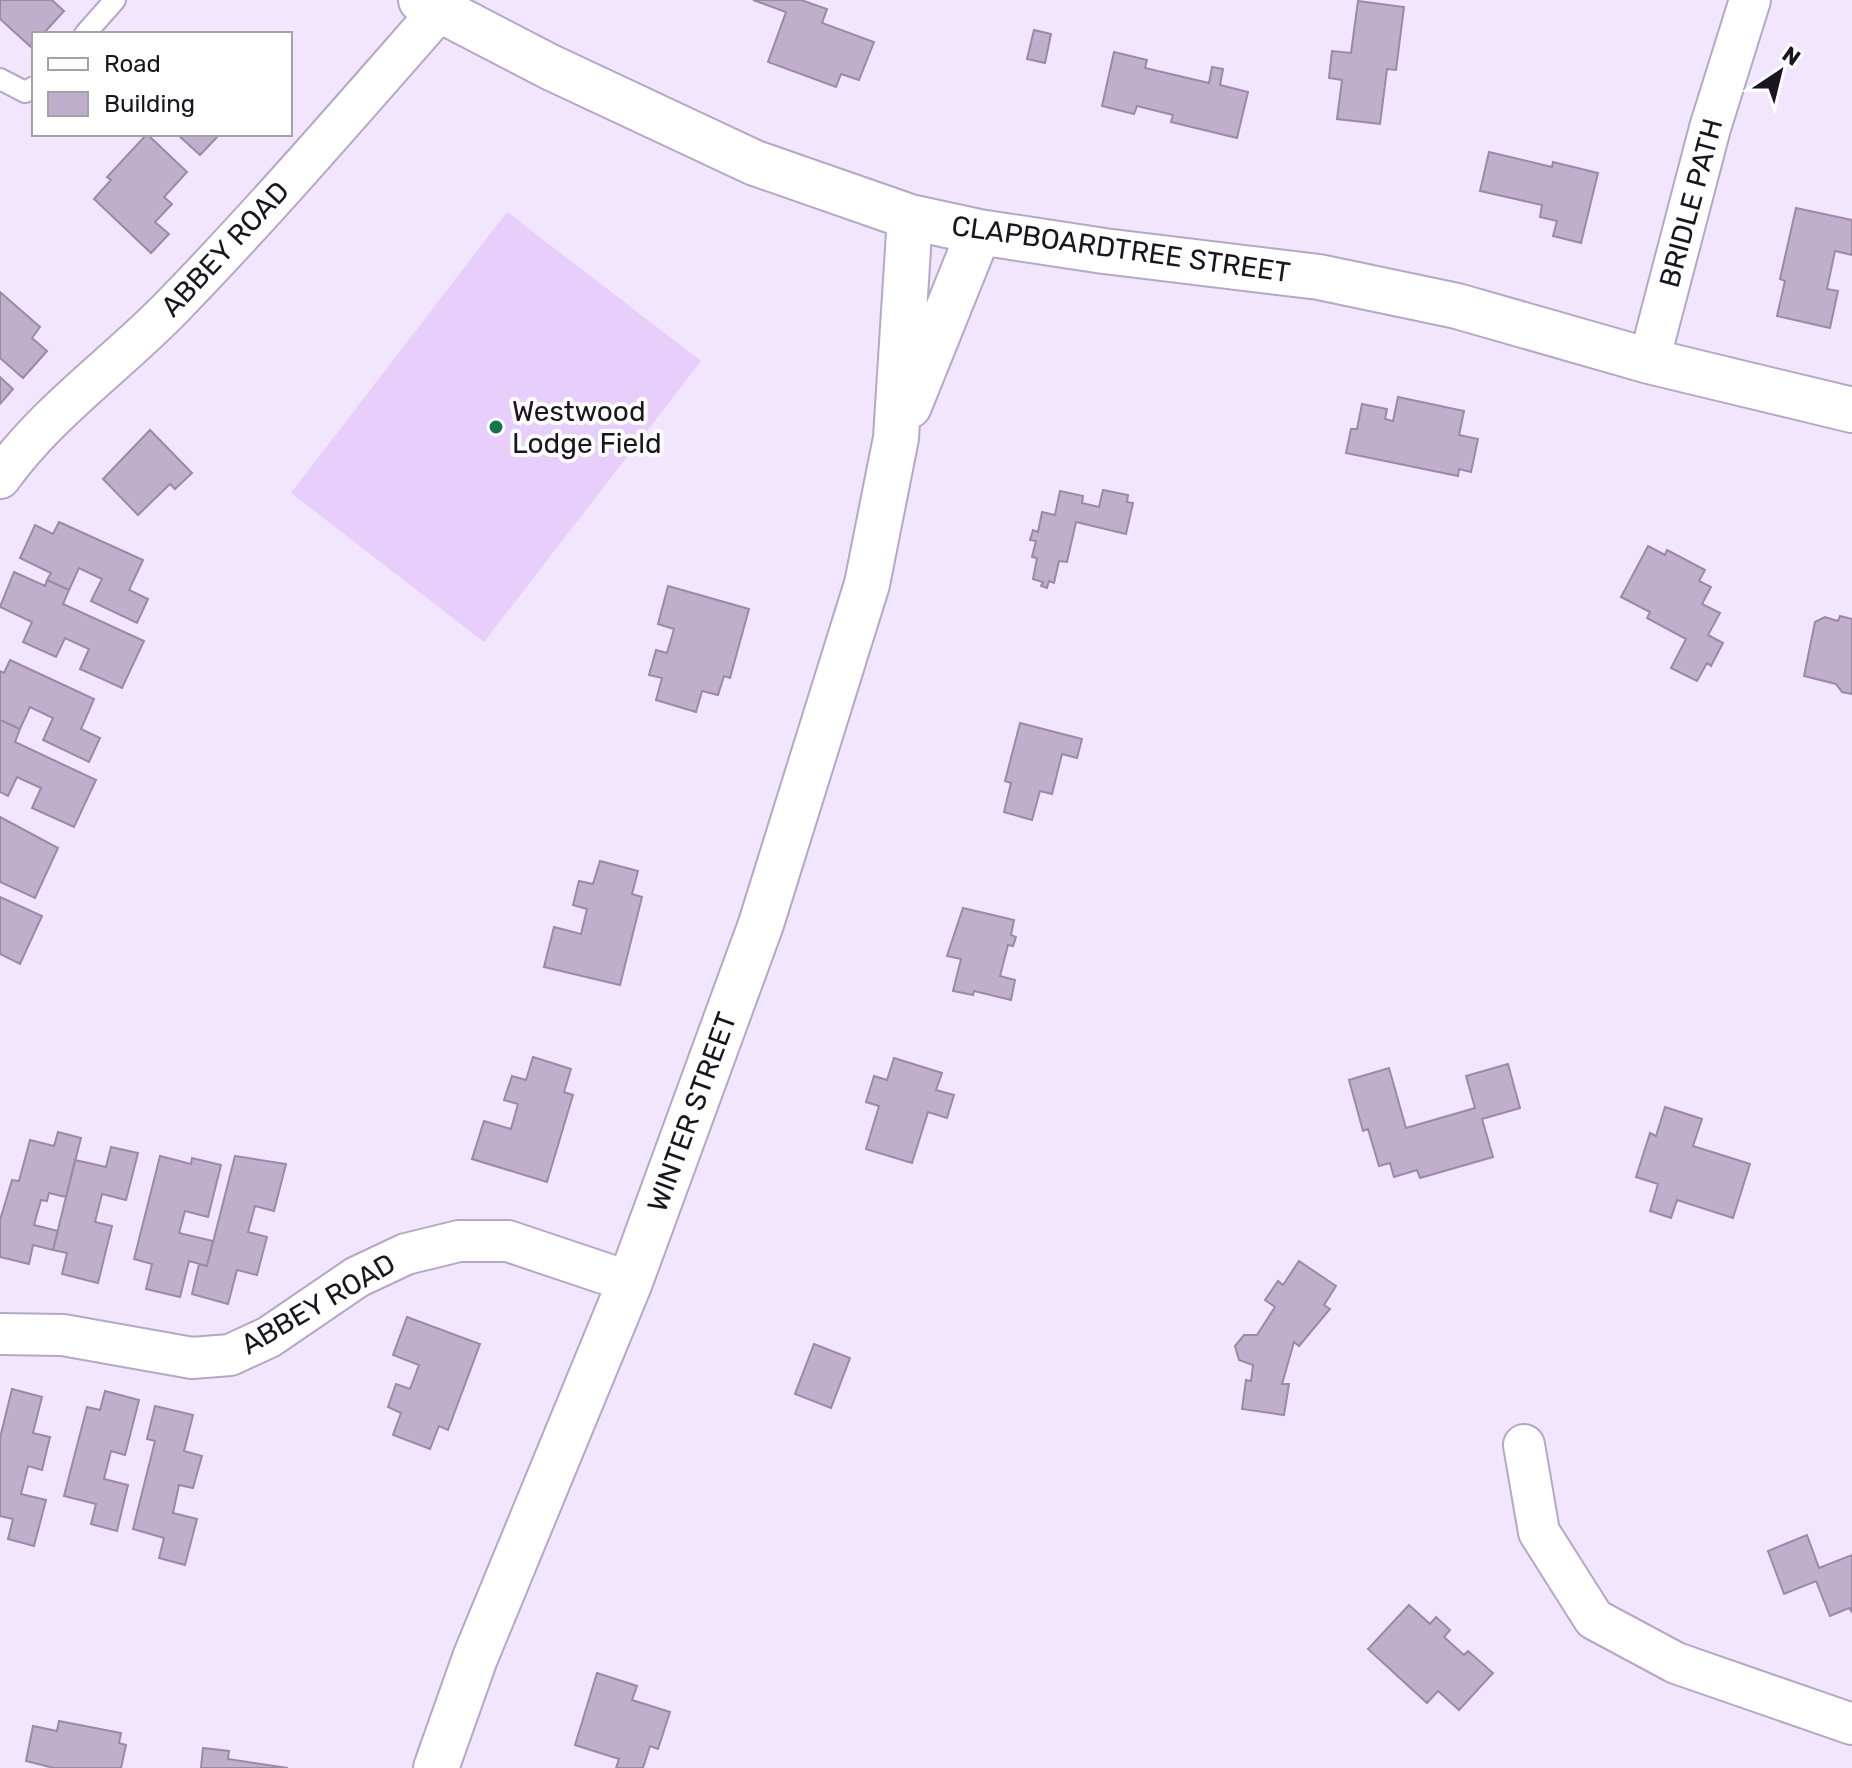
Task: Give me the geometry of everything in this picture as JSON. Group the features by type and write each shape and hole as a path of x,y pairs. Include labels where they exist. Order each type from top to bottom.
{"street":[{"name":"BRIDLE PATH","path":"1649,361 1710,128 1750,0"},
{"name":"CLAPBOARDTREE STREET","path":"430,5 550,67 755,163 910,217 979,232 1319,277 1457,306 1649,361 1852,410"},
{"name":"ABBEY ROAD","path":"0,478 43,427 182,297 326,142 430,5"},
{"name":"WINTER STREET","path":"436,1768 475,1658 630,1282 761,924 867,584 896,438 910,217"},
{"name":"WINTER STREET","path":"896,438 979,232"},
{"name":"ABBEY ROAD","path":"0,1334 63,1335 192,1358 230,1355 269,1337 357,1277 406,1254 459,1241 508,1241 577,1261 630,1282"},
{"path":"1524,1445 1539,1532 1594,1619 1676,1663 1852,1724"}],"lane":[{"path":"87,32 115,0"},
{"path":"0,79 25,92 32,88"}],"shaded area":[{"name":"Westwood Lodge Field","path":"507,212 701,361 484,642 291,493"}],"building":[{"path":"0,0 52,0 64,11 45,32 32,32 31,47 0,19"},
{"path":"753,0 801,0 827,9 822,23 874,42 859,80 841,74 836,87 768,62 786,12"},
{"path":"1358,1 1404,7 1396,70 1387,69 1380,124 1337,119 1342,80 1329,78 1332,51 1351,53"},
{"path":"1034,30 1051,34 1045,63 1027,59"},
{"path":"1114,52 1147,60 1145,68 1209,83 1212,67 1223,69 1220,85 1248,92 1237,138 1171,122 1173,115 1137,106 1134,114 1102,106"},
{"path":"145,136 149,136 187,172 164,197 172,204 155,222 169,234 151,253 94,199 111,180 107,177"},
{"path":"179,136 218,136 200,155"},
{"path":"1489,152 1552,167 1553,162 1598,173 1581,243 1553,236 1557,221 1540,217 1542,205 1480,191"},
{"path":"1796,208 1852,220 1852,255 1835,251 1827,289 1838,291 1830,328 1777,316 1785,281 1780,279"},
{"path":"0,292 40,327 32,338 47,351 23,378 0,358"},
{"path":"0,377 13,389 0,404"},
{"path":"1398,397 1464,411 1459,435 1478,439 1471,472 1459,469 1458,476 1346,453 1351,429 1357,429 1362,404 1387,409 1385,419 1393,421"},
{"path":"150,430 192,473 175,489 170,484 138,515 103,479"},
{"path":"1103,490 1128,495 1127,502 1133,503 1126,534 1076,522 1067,562 1059,561 1054,583 1049,581 1047,588 1041,586 1043,582 1033,579 1037,558 1032,557 1036,541 1030,540 1033,530 1038,532 1042,512 1055,515 1060,491 1083,496 1082,503 1099,507"},
{"path":"59,522 143,560 129,590 148,599 137,623 91,601 102,579 79,568 69,590 47,580 51,573 20,558 35,525 53,534"},
{"path":"1648,546 1665,555 1667,550 1705,570 1699,581 1711,587 1702,604 1720,613 1708,635 1723,643 1711,666 1707,663 1697,681 1671,668 1686,639 1647,618 1650,612 1621,597"},
{"path":"14,572 45,586 47,580 69,590 63,604 144,641 122,688 80,669 89,649 65,638 56,657 23,642 32,622 0,607"},
{"path":"668,586 749,609 730,678 724,676 718,695 702,691 696,712 656,700 662,678 649,675 656,650 667,653 674,629 658,624"},
{"path":"1840,616 1852,619 1852,694 1842,692 1836,684 1804,676 1815,622 1825,617 1838,621"},
{"path":"10,660 94,699 81,729 100,738 89,762 43,740 53,718 30,707 20,729 0,720 0,671 4,673"},
{"path":"0,720 20,729 15,742 96,780 74,827 32,808 41,788 17,777 8,796 0,792"},
{"path":"1020,723 1082,739 1077,758 1062,754 1052,794 1040,791 1032,820 1004,812 1011,783 1005,781"},
{"path":"0,817 58,848 35,898 0,882"},
{"path":"600,861 638,871 632,894 642,897 620,985 544,967 554,927 581,934 587,909 573,905 579,881 593,884"},
{"path":"0,897 42,916 20,964 0,954"},
{"path":"963,908 1014,920 1011,935 1016,937 1013,946 1008,945 1000,976 1015,980 1011,1000 974,991 973,995 953,991 961,959 947,956"},
{"path":"533,1057 571,1069 564,1092 573,1095 547,1182 472,1159 484,1121 511,1129 518,1104 504,1100 512,1076 526,1080"},
{"path":"894,1058 942,1073 936,1090 954,1095 947,1118 928,1112 912,1163 866,1149 879,1106 866,1102 874,1076 887,1080"},
{"path":"1508,1064 1520,1108 1482,1119 1493,1157 1420,1178 1417,1170 1394,1177 1390,1163 1379,1166 1368,1129 1363,1131 1349,1080 1389,1068 1406,1128 1475,1108 1466,1076"},
{"path":"1665,1107 1702,1119 1693,1146 1750,1164 1733,1218 1677,1200 1671,1218 1650,1211 1658,1184 1636,1177 1650,1133 1656,1136"},
{"path":"58,1132 81,1138 66,1197 49,1193 47,1201 41,1200 34,1225 58,1231 53,1250 33,1245 29,1264 0,1257 0,1220 12,1180 19,1181 30,1140 54,1146"},
{"path":"111,1147 138,1153 126,1200 102,1194 95,1222 112,1226 98,1283 62,1274 67,1253 53,1250 75,1160 106,1167"},
{"path":"160,1156 191,1164 192,1158 221,1165 208,1217 185,1211 179,1233 213,1241 207,1266 189,1261 180,1297 146,1289 152,1264 134,1259"},
{"path":"235,1156 286,1164 274,1211 255,1206 248,1232 267,1237 257,1275 237,1270 228,1304 192,1294 199,1264 207,1266"},
{"path":"1299,1261 1336,1286 1324,1305 1330,1309 1299,1346 1294,1342 1282,1384 1289,1384 1284,1415 1242,1409 1246,1380 1251,1381 1253,1365 1239,1360 1235,1346 1244,1335 1257,1335 1275,1307 1265,1300 1278,1281 1283,1285"},
{"path":"407,1317 480,1344 448,1430 439,1426 430,1449 393,1435 401,1413 388,1407 396,1384 410,1389 419,1365 393,1355"},
{"path":"814,1344 850,1358 831,1408 795,1394"},
{"path":"12,1389 42,1397 33,1433 50,1437 42,1470 28,1466 21,1494 46,1500 34,1546 8,1539 13,1519 0,1516 0,1438"},
{"path":"105,1391 139,1400 125,1455 111,1451 104,1479 128,1485 117,1531 91,1524 96,1504 64,1496 87,1407 100,1410"},
{"path":"155,1406 193,1415 184,1451 202,1456 193,1488 179,1485 173,1513 197,1519 185,1565 159,1558 164,1538 133,1529 155,1441 147,1439"},
{"path":"1807,1535 1819,1568 1852,1555 1852,1612 1849,1608 1830,1616 1816,1581 1784,1594 1768,1551"},
{"path":"1409,1605 1430,1624 1436,1617 1450,1630 1444,1637 1464,1655 1468,1651 1493,1673 1459,1710 1438,1691 1427,1703 1368,1649"},
{"path":"597,1673 637,1686 632,1700 670,1712 658,1749 650,1746 643,1768 616,1768 619,1759 575,1745"},
{"path":"59,1721 121,1733 119,1743 126,1745 121,1768 54,1768 26,1761 33,1726 57,1731"},
{"path":"203,1748 229,1751 228,1759 288,1768 201,1768"}],"place":[{"name":"Westwood Lodge Field","path":"496,427"}]}
